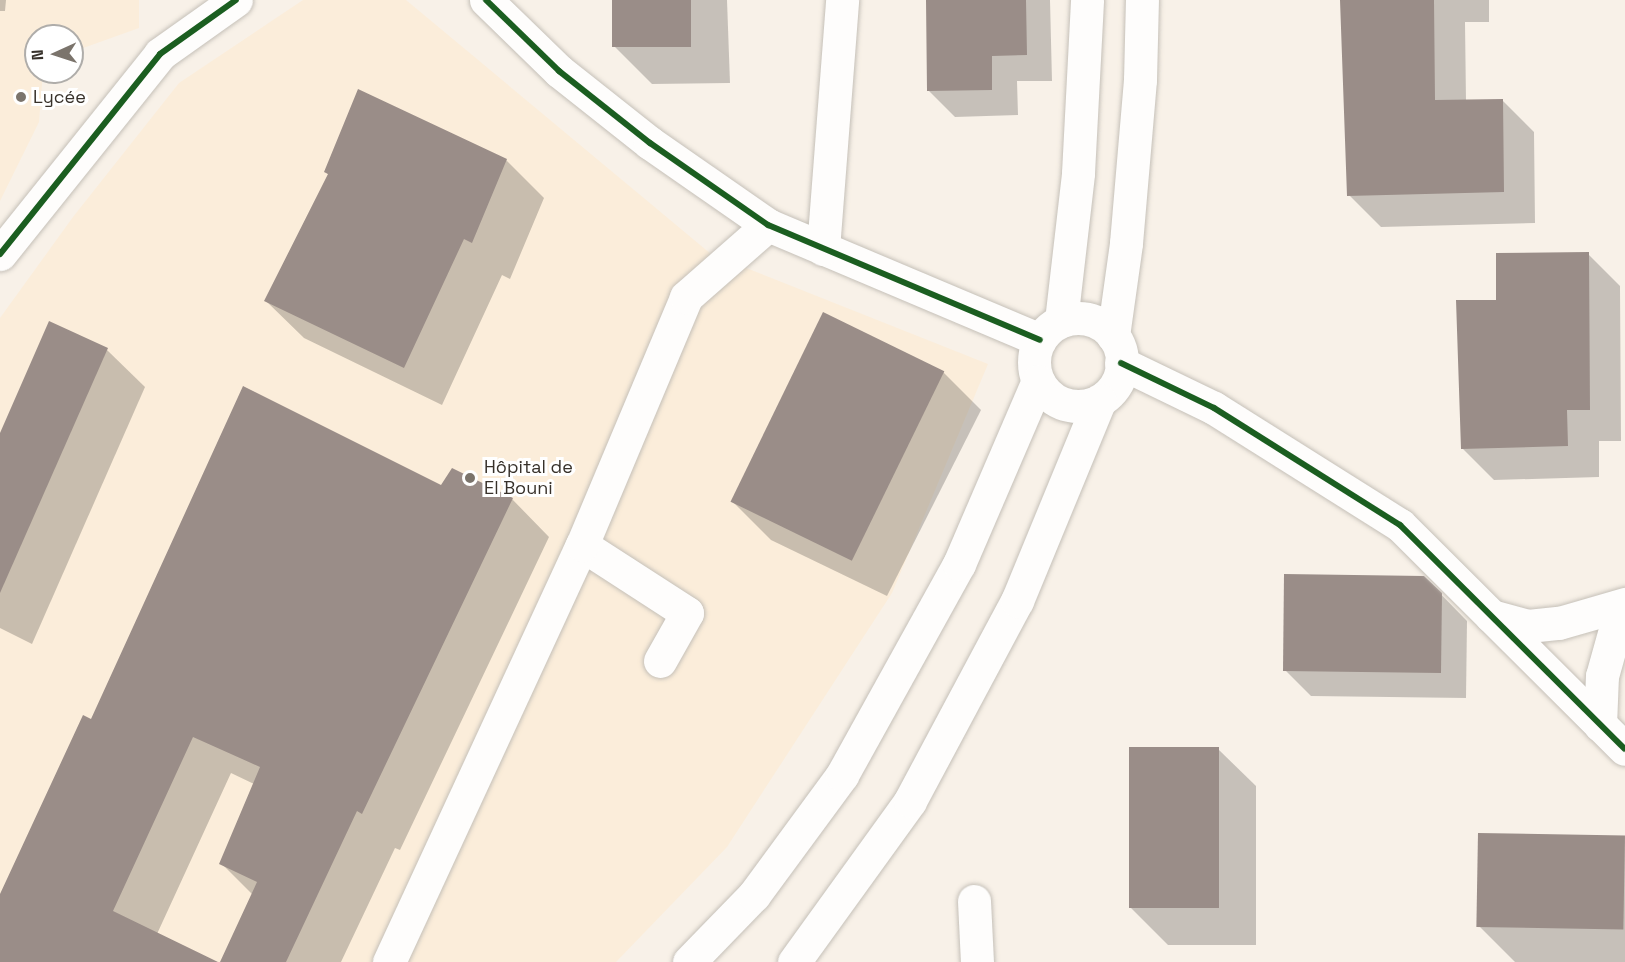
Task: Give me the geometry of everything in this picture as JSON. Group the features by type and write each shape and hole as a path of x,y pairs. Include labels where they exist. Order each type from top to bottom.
{"main road":[{"path":"0,254 160,54 236,0"},
{"path":"486,0 559,71 650,143 768,225 823,249 1050,330 1089,319 1117,350 1400,525 1625,749"},
{"path":"823,249 842,0"},
{"path":"1088,0 1078,172 1050,330 1034,367 1038,381 1058,401 1071,405 1100,400"},
{"path":"794,962 910,801 1017,601 1100,400 1111,391 1117,350 1138,103 1142,0"},
{"path":"389,962 582,546 686,297 768,225"},
{"path":"688,962 754,895 843,775 959,564 1038,381"},
{"path":"582,546 687,613 660,661"},
{"path":"1491,616 1528,626 1624,608 1602,676 1600,724"},
{"path":"974,901 977,962"}],"shaded area":[{"name":"Lycée","path":"0,0 139,0 139,28 84,48 84,24 24,24 24,84 42,84 39,122 0,201"},
{"name":"Hôpital de El Bouni","path":"303,0 406,0 711,254 988,364 892,593 727,847 616,962 0,962 0,318 73,217 179,83"}],"building":[{"path":"612,0 691,0 691,47 612,47"},
{"path":"926,0 1026,0 1027,55 992,56 992,90 927,91"},
{"path":"1340,0 1434,0 1435,100 1503,99 1504,192 1347,196"},
{"path":"358,89 507,159 472,243 464,239 404,368 264,301 328,174 324,172"},
{"path":"1589,252 1590,410 1567,410 1568,446 1461,449 1456,300 1496,300 1496,253"},
{"path":"823,312 944,371 852,561 731,502"},
{"path":"49,321 108,348 0,593 0,433"},
{"path":"243,386 441,485 452,468 513,498 362,814 357,811 286,962 220,962 257,882 219,864 260,767 193,737 113,911 218,962 0,962 0,894 83,715 91,719"},
{"path":"1284,574 1424,576 1442,593 1441,673 1283,671"},
{"path":"1129,747 1219,747 1219,908 1129,908"},
{"path":"1478,833 1625,836 1623,930 1476,927"}],"cycle path":[{"path":"0,254 160,54 236,0"},
{"path":"486,0 559,71 650,143 768,225 1040,340"},
{"path":"1121,363 1214,408 1400,525 1625,749"}],"place":[{"name":"Lycée","path":"21,97"},
{"name":"Hôpital de El Bouni","path":"470,478"}]}
